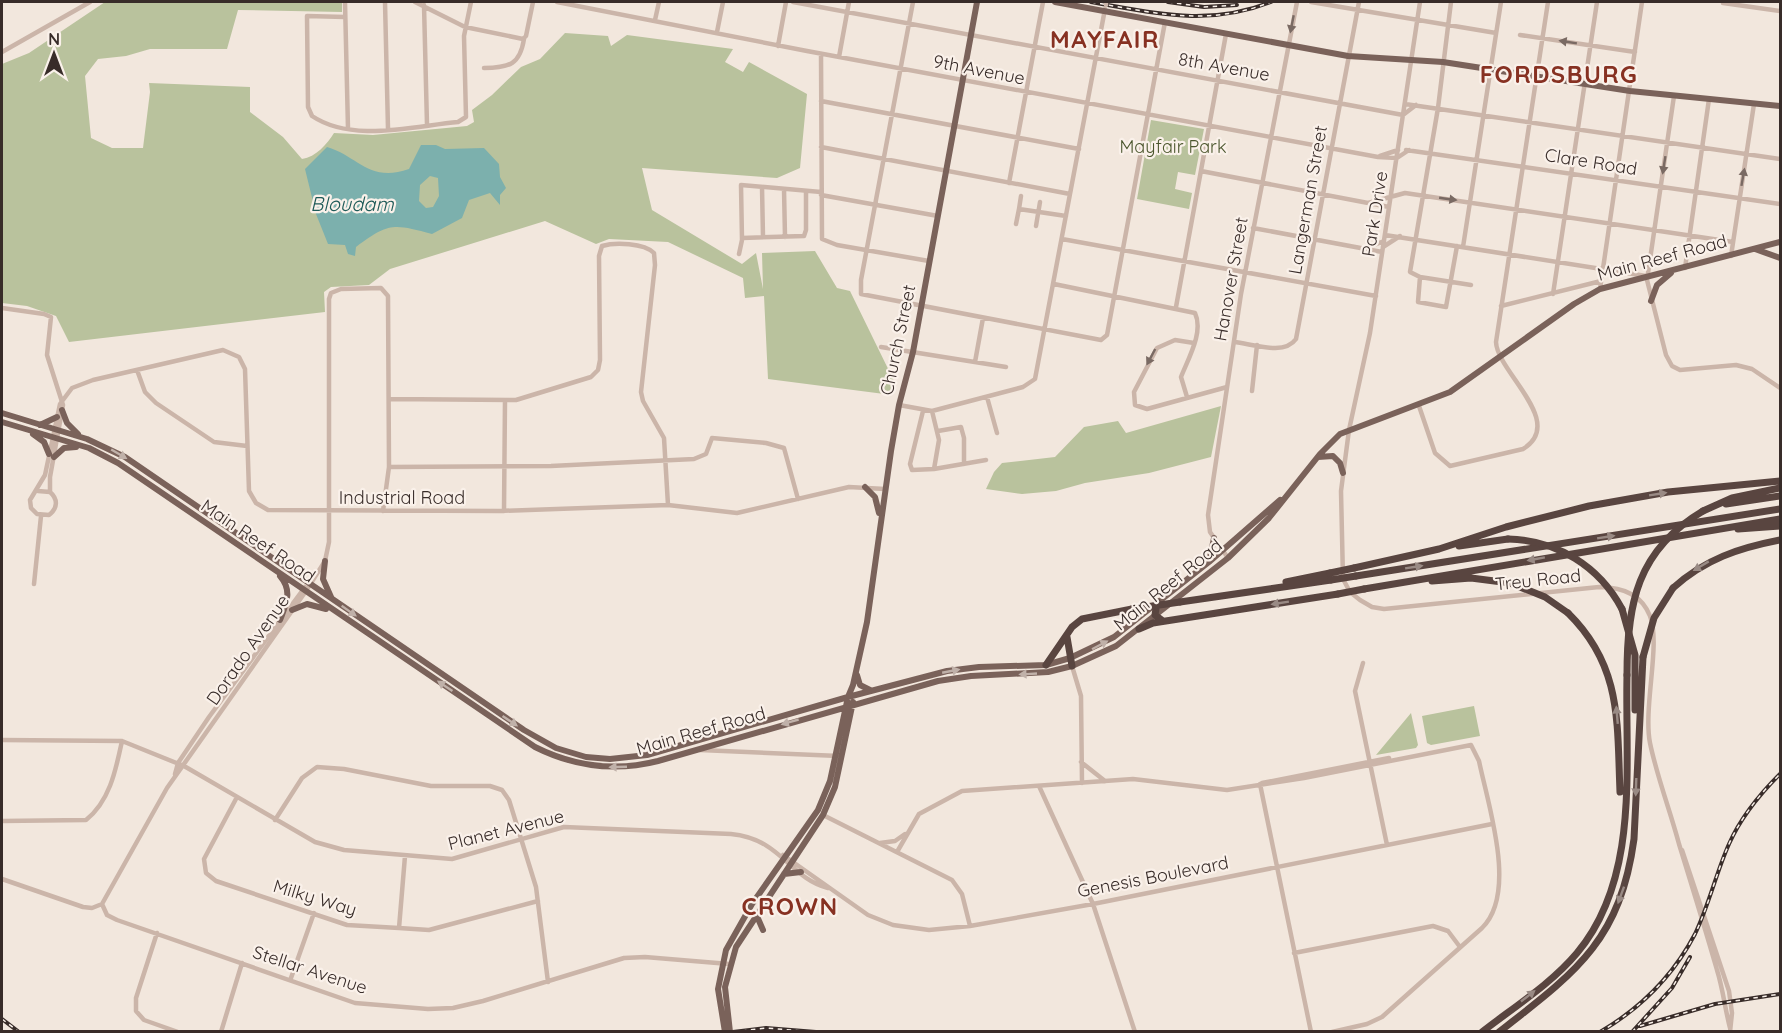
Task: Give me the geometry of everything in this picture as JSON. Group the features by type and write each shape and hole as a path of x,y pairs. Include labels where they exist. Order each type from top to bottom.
{"highway":[{"path":"1439,549 1506,527 1611,502 1700,488 1780,481"},
{"path":"1482,1032 1560,971 1593,932 1615,884 1623,837 1629,615 1640,579 1665,540 1706,509 1732,498 1780,488"},
{"path":"1706,509 1780,496"},
{"path":"1046,665 1067,634 1085,618 1330,577 1356,576 1780,509"},
{"path":"1138,629 1172,620 1780,519"},
{"path":"1675,535 1780,526"},
{"path":"1330,577 1354,568 1439,549 1508,539 1543,544 1573,556 1602,580 1622,609 1635,655 1635,714 1638,736"},
{"path":"1499,1032 1565,980 1586,960 1614,914 1624,890 1633,845 1643,657 1654,618 1674,588 1696,568 1734,551 1780,540"},
{"path":"1734,551 1780,545"},
{"path":"1412,581 1471,578 1510,584 1545,597 1568,613 1595,645 1611,681 1618,727 1623,837"},
{"path":"1157,602 1155,615 1160,620 1172,620"},
{"path":"1067,634 1071,662"}],"main road":[{"name":"Church Street","path":"838,756 870,607 880,520 899,405 922,306 977,2"},
{"path":"1055,2 1105,6 1165,22 1348,56 1411,58 1630,91 1780,106"},
{"name":"Main Reef Road","path":"2,422 89,448 118,463 530,744 558,758 591,766 622,767 649,763 694,749 716,739 730,739 849,705 956,678 1040,673 1116,646 1228,558 1269,518 1334,440 1349,430 1419,406 1450,392 1601,285 1685,268 1780,242"},
{"path":"1754,249 1780,258"},
{"path":"1651,301 1657,285 1676,270"},
{"path":"62,410 67,423 80,437"},
{"name":"Main Reef Road","path":"2,413 80,437 125,457 524,730 566,752 595,758 637,756 716,739 851,696 957,669 1071,662 1114,637 1209,562 1292,490"},
{"path":"39,425 57,417"},
{"path":"24,428 40,438 52,456 69,447 89,448"},
{"path":"1317,458 1333,456 1338,460 1343,473"},
{"path":"865,487 874,497 880,520"},
{"path":"1209,562 1214,538"},
{"path":"325,561 323,582 334,600"},
{"path":"275,571 288,591 287,602 280,620"},
{"path":"292,610 307,604 316,605 346,619"},
{"path":"856,668 860,685 874,690"},
{"path":"729,1032 725,994 726,963 784,874 786,859 823,815 835,787 838,756"},
{"path":"725,1032 719,993 726,963 746,915 821,804 838,756"},
{"path":"784,874 801,872"},
{"path":"756,914 762,930"}],"street":[{"path":"2,52 90,2"},
{"path":"345,2 348,129"},
{"path":"385,2 388,129"},
{"path":"415,2 465,27 524,38"},
{"path":"345,17 307,16 309,110 312,116 335,128 388,129 427,125 465,120 465,27 471,2"},
{"path":"484,69 516,62 521,57 533,2"},
{"name":"9th Avenue","path":"557,2 717,32 778,46 1270,138 1378,157 1397,158"},
{"path":"595,8 597,2"},
{"path":"655,20 659,2"},
{"path":"717,32 723,2"},
{"path":"778,46 786,2"},
{"name":"8th Avenue","path":"793,2 1403,115"},
{"path":"839,57 849,2"},
{"path":"913,2 866,250 861,294 1101,340 1106,338 1165,22"},
{"path":"1009,183 1042,2"},
{"name":"Hanover Street","path":"1228,558 1209,529 1208,515 1245,273 1297,2"},
{"path":"1311,2 1496,33"},
{"name":"Langerman Street","path":"1234,342 1283,348 1294,342 1359,2"},
{"name":"Park Drive","path":"1349,430 1376,296 1420,2"},
{"path":"1451,2 1438,108 1428,152 1410,272 1420,277 1472,285"},
{"path":"1420,277 1418,302 1446,306 1470,202 1501,2"},
{"path":"1419,406 1435,453 1450,466 1463,465 1523,449 1534,439 1536,422 1528,398 1500,357 1496,342 1548,2"},
{"path":"1553,294 1597,2"},
{"path":"1501,306 1601,285 1642,2"},
{"path":"1768,10 1770,2"},
{"path":"1723,3 1780,11"},
{"path":"424,5 427,125"},
{"path":"899,405 932,411 1023,387 1035,379 1105,6"},
{"path":"1176,307 1226,34"},
{"path":"1520,34 1635,52"},
{"path":"821,54 822,234 827,242 929,261"},
{"path":"1674,96 1647,276 1651,301 1666,355 1676,369 1693,371 1736,365 1752,369 1780,388"},
{"path":"1685,268 1708,99"},
{"path":"821,101 1079,149"},
{"path":"1731,256 1754,104"},
{"path":"1403,115 1416,105"},
{"path":"1390,112 1404,106 1416,105 1780,159"},
{"path":"821,147 1070,194"},
{"name":"Clare Road","path":"1378,157 1398,150 1428,152 1780,204"},
{"path":"1397,158 1409,150"},
{"path":"1201,171 1389,207"},
{"path":"739,254 742,238 741,185 807,191 938,216"},
{"path":"762,187 763,237"},
{"path":"784,189 785,237"},
{"path":"742,238 802,237 806,233 807,191"},
{"path":"1368,203 1402,193 1422,195 1733,242"},
{"path":"1016,224 1021,196"},
{"path":"1036,226 1040,202"},
{"path":"1019,208 1066,216"},
{"path":"1253,228 1364,249 1384,244 1400,236 1647,276"},
{"path":"1364,249 1384,244 1400,236"},
{"path":"1062,239 1376,296"},
{"path":"389,399 505,400 530,397 586,380 598,370 599,256 602,246 612,244 647,248 654,253 655,259 641,392 643,401 664,438 668,505"},
{"path":"1054,284 1176,307 1196,314 1191,358 1181,377 1186,397"},
{"path":"325,561 329,542 329,299 331,292 341,289 381,288 387,291 389,467 383,511"},
{"path":"2,308 50,316 48,355 56,388 63,400 52,456 50,492 56,499 56,508 50,515 40,516 33,512 30,504 32,496 38,491 45,476 52,456"},
{"path":"975,362 983,318"},
{"path":"1194,342 1175,340 1157,348 1134,392 1134,403 1139,408 1147,409 1227,387"},
{"path":"1252,391 1257,345"},
{"path":"881,346 1006,367"},
{"name":"Industrial Road","path":"63,400 72,388 80,383 216,350 235,354 245,369 249,491 259,506 274,512 504,511 668,505 737,513 842,488 885,489"},
{"path":"137,370 145,392 156,404 214,442 247,446"},
{"path":"987,396 997,433"},
{"path":"57,430 57,417 63,400"},
{"path":"504,511 505,400"},
{"path":"923,411 910,466 916,471 986,460"},
{"path":"932,411 939,444 934,469"},
{"path":"938,431 962,428 964,464"},
{"name":"Treu Road","path":"1349,430 1343,473 1340,538 1343,579 1350,592 1372,607 1390,609 1599,587 1620,588 1632,594 1642,603 1650,616 1653,633 1649,735 1718,970 1730,1030"},
{"path":"389,467 504,467 666,461 703,456 710,448 712,438 766,443 784,448 798,499"},
{"path":"38,491 50,492"},
{"path":"34,584 40,516"},
{"name":"Dorado Avenue","path":"102,904 181,765 280,620 325,561"},
{"name":"Dorado Avenue","path":"181,765 304,590"},
{"path":"1071,662 1081,696 1082,783"},
{"path":"1363,663 1355,691 1367,752 1372,762 1387,845"},
{"path":"730,739 729,747 735,752"},
{"path":"2,740 122,741 111,783 101,803 86,820 2,821"},
{"name":"Planet Avenue","path":"122,741 181,765 275,820 310,839 335,849 452,859 564,826 731,834 754,838 786,859"},
{"path":"897,852 907,832 925,810 962,790 1146,779 1218,790 1290,779 1467,744 1474,747 1500,869 1497,903 1488,921 1382,1017 1367,1024 1332,1032"},
{"path":"694,749 838,756"},
{"path":"1359,763 1367,752"},
{"path":"1081,762 1105,781"},
{"path":"1290,779 1372,762"},
{"path":"275,820 308,771 317,767 330,767 431,786 496,787 509,800 536,887 548,982"},
{"path":"1260,784 1311,1032"},
{"path":"1028,786 1042,796"},
{"path":"1039,786 1093,904 1136,1032"},
{"name":"Milky Way","path":"237,797 203,862 206,873 216,881 347,925 429,930 538,901"},
{"path":"823,815 957,885 965,901 970,926"},
{"name":"Genesis Boulevard","path":"786,859 861,911 893,925 929,930 970,926 1093,904 1492,824"},
{"path":"877,843 895,841 907,832"},
{"path":"399,928 405,856"},
{"name":"Genesis Boulevard","path":"786,859 817,884 828,888"},
{"path":"2,879 83,907 92,908 102,904"},
{"name":"Stellar Avenue","path":"102,904 107,915 291,978 355,1003 439,1009 463,1006 630,957 726,963"},
{"path":"291,978 314,913"},
{"path":"1294,953 1433,926 1448,931 1460,947"},
{"path":"157,933 136,998 136,1011 144,1020 178,1032"},
{"path":"220,1032 242,963"}],"green space":[{"path":"105,2 342,2 342,12 238,10 227,49 150,49 126,56 98,59 85,76 91,138 112,148 143,148 150,92 149,83 250,87 250,112 283,137 302,159 316,153 334,133 373,135 467,126 474,122 472,110 492,95 521,67 540,59 565,33 608,36 611,46 627,35 733,49 725,62 743,72 749,62 807,94 800,168 777,178 642,168 652,210 742,264 756,253 763,289 762,253 815,251 837,288 850,291 894,381 892,395 768,379 764,296 745,298 743,278 668,242 609,239 596,244 545,221 390,269 369,285 331,287 324,292 325,312 69,342 56,316 27,306 2,303 2,64 29,53"},
{"name":"Mayfair Park","path":"1151,120 1204,129 1195,175 1178,172 1175,189 1192,193 1189,209 1137,199"},
{"path":"1221,406 1211,457 1149,473 1085,483 1056,491 1022,494 986,489 994,472 1002,463 1055,457 1084,427 1118,421 1126,433"},
{"path":"1474,706 1480,736 1431,745 1427,743 1422,716"},
{"path":"1411,713 1418,745 1416,748 1376,755"}],"water":[{"name":"Bloudam","path":"421,145 436,145 445,149 484,148 499,164 500,177 506,188 500,195 500,205 490,193 469,200 462,218 432,234 400,227 385,229 356,247 355,256 348,254 345,245 328,244 316,214 305,169 327,147 374,171 384,173 409,169","holes":["430,176 438,178 439,196 433,207 426,208 419,201 420,185"]}],"railway":[{"path":"1091,2 1160,13 1203,16 1248,10 1271,2"},
{"path":"1168,2 1204,7 1237,5"},
{"path":"1600,1032 1642,1002 1677,964 1700,923 1724,855 1739,824 1780,774"},
{"path":"1632,1032 1672,988 1690,957"},
{"path":"1640,1026 1715,1004 1780,994"},
{"path":"2,1019 19,1032"},
{"path":"733,1032 766,1028 816,1032"}],"district":[{"name":"MAYFAIR","path":"1105,40"},
{"name":"FORDSBURG","path":"1559,75"},
{"name":"CROWN","path":"790,907"}]}
